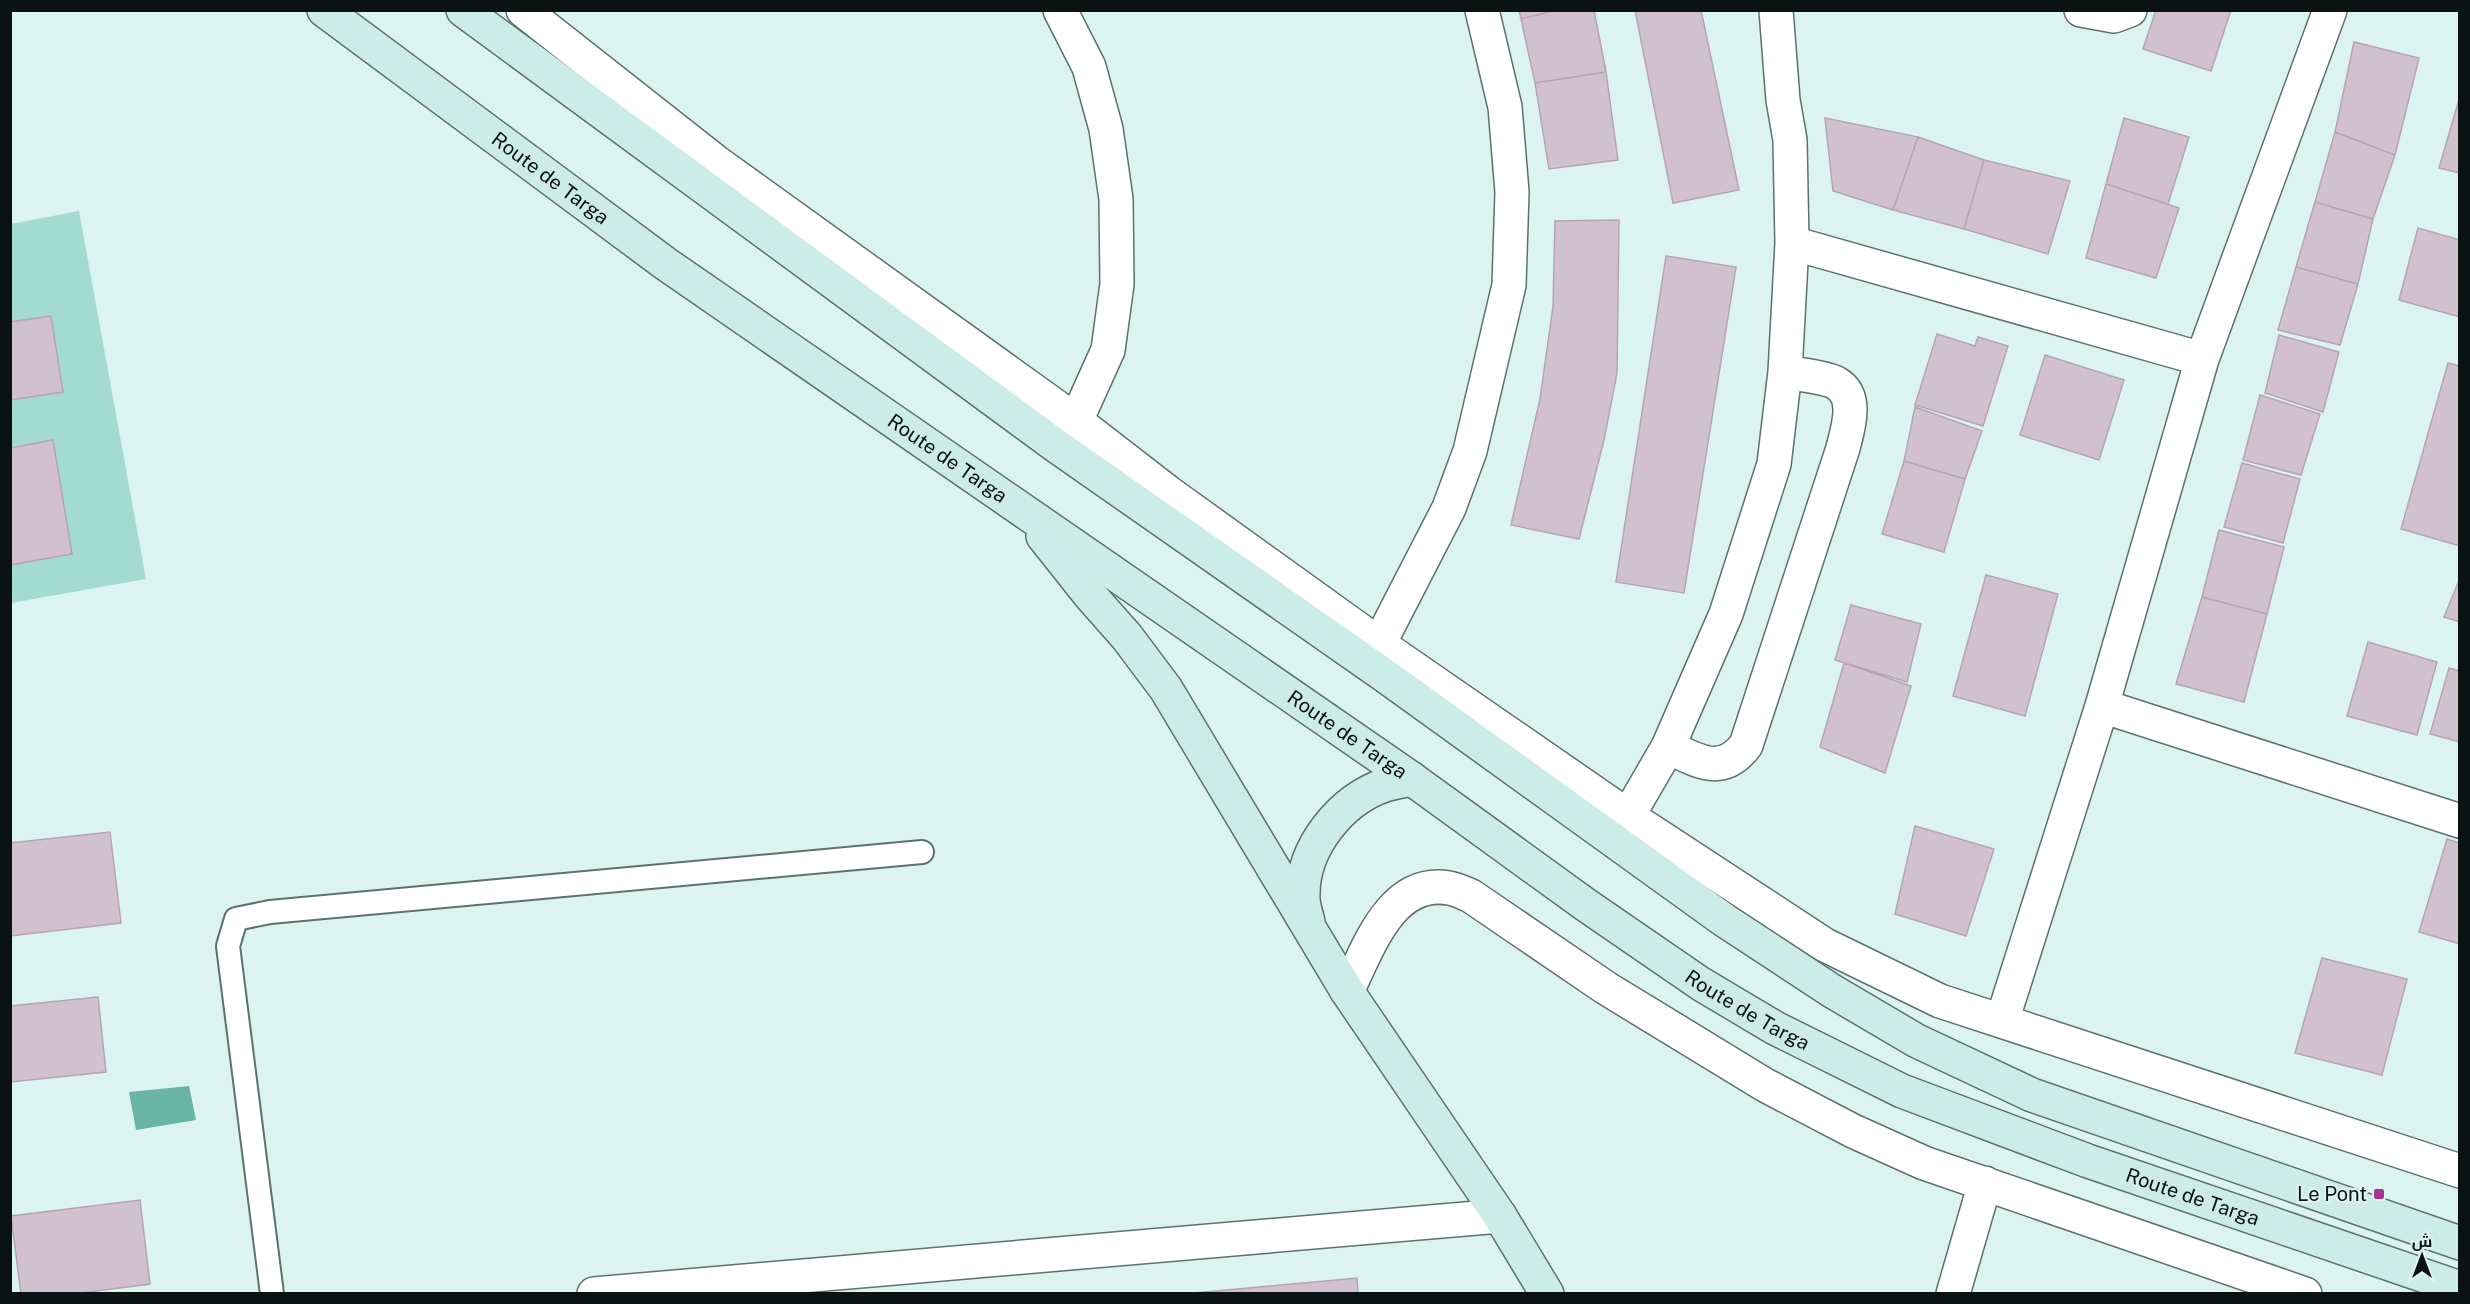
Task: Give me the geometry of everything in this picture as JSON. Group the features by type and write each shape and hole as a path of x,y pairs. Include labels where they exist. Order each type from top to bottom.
{"main road":[{"name":"Route de Targa","path":"324,10 666,264 1412,779 1586,905 1701,984 1831,1058 1902,1091 1975,1120 2460,1288"},
{"path":"464,10 1073,458 1384,675 1724,920 1832,991 1917,1041 2022,1091 2460,1243"},
{"path":"1023,511 1089,594 1127,637 1166,689 1347,991 1500,1216 1547,1293"},
{"path":"1309,929 1302,895 1308,866 1319,840 1336,817 1358,799 1384,785 1412,779"}],"street":[{"path":"523,10 716,162 1076,421 1169,493 1379,644 1628,816 1825,945 1940,1001 2460,1171"},
{"path":"1060,10 1089,67 1106,129 1116,199 1117,284 1108,350 1076,421"},
{"path":"1379,644 1449,508 1470,451 1509,285 1512,192 1506,118 1482,10"},
{"path":"2081,10 2114,16 2130,10"},
{"path":"2002,1021 2102,706 2202,359 2330,10"},
{"path":"1628,816 1668,747 1726,614 1774,464 1785,372 1792,243 1790,140 1783,100 1786,14"},
{"path":"1792,243 2202,359"},
{"path":"1668,747 1699,761 1716,764 1736,758 1746,745 1843,448 1851,413 1846,395 1836,383 1785,372"},
{"path":"2102,706 2460,820"},
{"path":"1347,991 1378,928 1392,909 1404,898 1419,890 1436,887 1451,888 1471,896 1606,988 1765,1085 1883,1145 1924,1163 2305,1293"},
{"path":"1953,1293 1985,1184"},
{"path":"594,1293 715,1288 1500,1216"}],"lane":[{"path":"272,1293 228,946 236,919 270,912 922,852"}],"shaded area":[{"path":"79,211 146,579 11,603 11,224"},
{"path":"189,1086 196,1120 136,1130 129,1092"}],"building":[{"path":"1519,10 1557,10 1521,19"},
{"path":"1557,10 1594,10 1606,72 1535,83 1521,19"},
{"path":"1635,10 1701,10 1739,190 1673,203"},
{"path":"2156,10 2231,10 2211,71 2143,49"},
{"path":"2354,42 2419,58 2395,155 2335,132"},
{"path":"1606,72 1618,160 1549,169 1535,83"},
{"path":"2460,96 2460,173 2439,168"},
{"path":"1825,118 1918,137 1893,210 1833,191"},
{"path":"2124,118 2189,137 2168,204 2106,184"},
{"path":"2335,132 2395,155 2373,219 2315,202"},
{"path":"1918,137 1984,160 1964,229 1893,210"},
{"path":"1984,160 2070,181 2048,254 1964,229"},
{"path":"2106,184 2179,208 2156,278 2086,258"},
{"path":"2315,202 2373,219 2358,284 2296,267"},
{"path":"1619,220 1617,373 1604,440 1579,539 1511,525 1540,399 1553,306 1555,221"},
{"path":"2418,228 2460,240 2460,317 2399,300"},
{"path":"1666,256 1736,267 1684,593 1616,582"},
{"path":"2296,267 2358,284 2340,345 2278,330"},
{"path":"51,316 63,392 10,400 10,322"},
{"path":"1937,334 1975,346 1978,337 2008,346 1983,426 1915,405"},
{"path":"2279,335 2339,352 2323,412 2265,393"},
{"path":"2045,355 2124,380 2099,460 2020,435"},
{"path":"2448,363 2460,366 2460,546 2401,529"},
{"path":"2260,395 2320,414 2301,475 2243,460"},
{"path":"1915,407 1982,431 1965,479 1904,461"},
{"path":"53,440 72,554 10,565 10,448"},
{"path":"1904,461 1965,479 1944,552 1882,534"},
{"path":"2242,463 2300,479 2283,543 2224,527"},
{"path":"2219,530 2284,547 2267,614 2202,597"},
{"path":"1986,575 2058,594 2025,716 1953,696"},
{"path":"2460,578 2460,622 2444,617"},
{"path":"2202,597 2267,614 2244,702 2176,684"},
{"path":"1851,605 1921,624 1907,682 1835,660"},
{"path":"2368,642 2437,662 2417,735 2347,716"},
{"path":"1844,663 1911,686 1885,773 1820,747"},
{"path":"2449,668 2460,671 2460,742 2430,734"},
{"path":"1915,826 1994,849 1966,936 1895,914"},
{"path":"110,832 121,923 10,936 10,843"},
{"path":"2447,839 2460,843 2460,944 2419,932"},
{"path":"2322,958 2407,979 2382,1075 2295,1053"},
{"path":"98,997 106,1072 10,1082 10,1006"},
{"path":"140,1200 150,1284 73,1294 21,1294 11,1216"},
{"path":"1357,1278 1358,1294 1194,1293"}],"place":[{"name":"Le Pont","path":"2379,1194"}]}
